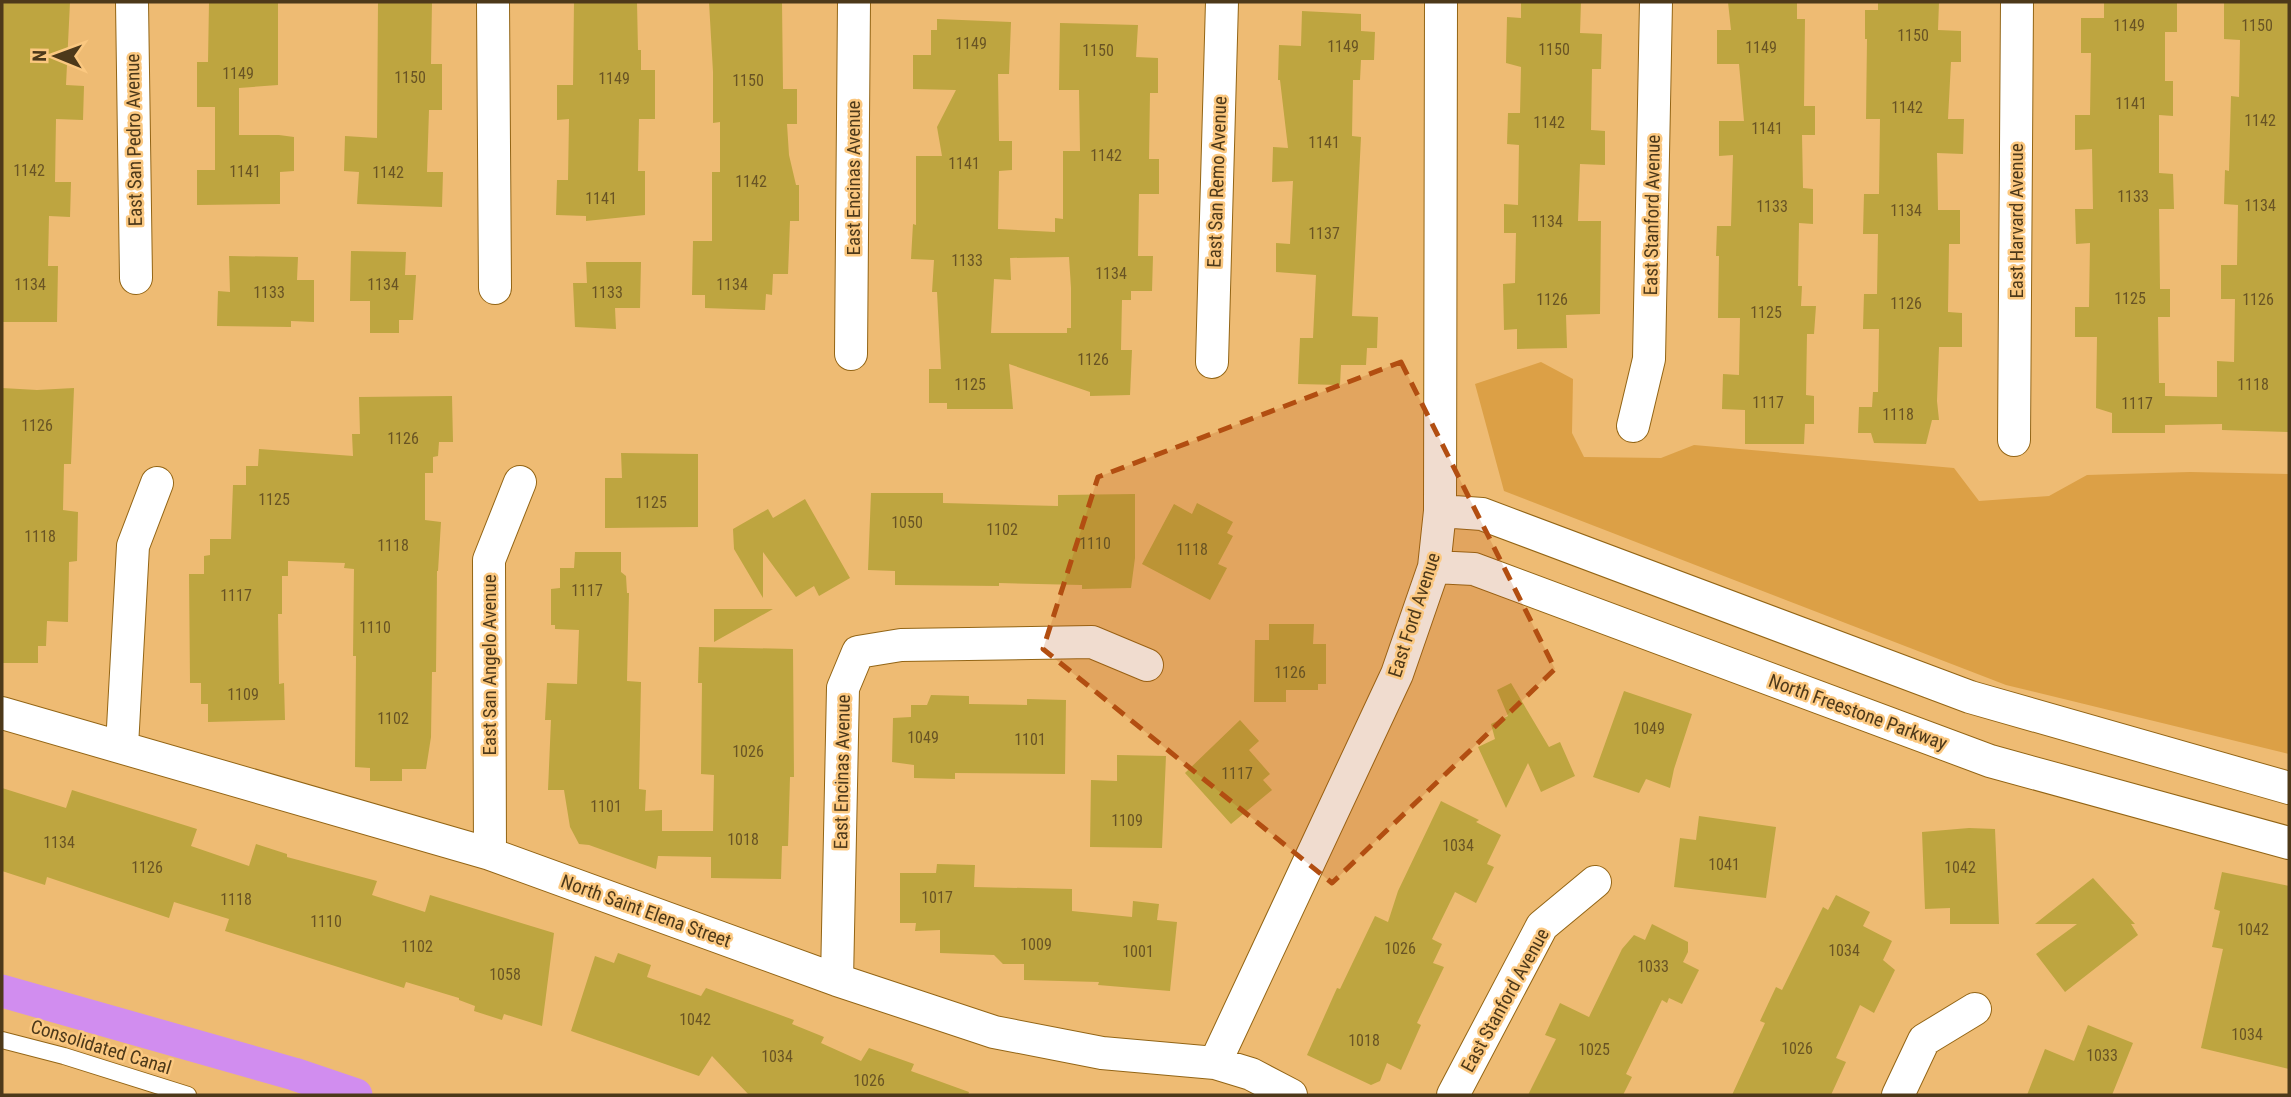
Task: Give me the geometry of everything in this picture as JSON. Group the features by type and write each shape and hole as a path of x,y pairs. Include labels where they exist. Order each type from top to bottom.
{"street":[{"name":"East San Pedro Avenue","path":"132,2 136,278"},
{"path":"493,2 495,288"},
{"name":"East Encinas Avenue","path":"851,354 854,2"},
{"name":"East San Remo Avenue","path":"1212,362 1222,2"},
{"name":"East Ford Avenue","path":"1215,1063 1397,674 1434,567 1440,510 1441,2"},
{"name":"East Stanford Avenue","path":"1633,426 1649,359 1656,2"},
{"name":"East Harvard Avenue","path":"2014,440 2017,2"},
{"name":"East San Angelo Avenue","path":"490,854 489,560 520,482"},
{"path":"122,746 133,547 157,483"},
{"path":"1440,510 1482,514 1970,697 2289,788"},
{"name":"North Freestone Parkway","path":"1434,567 1474,569 1990,761 2289,843"},
{"name":"East Encinas Avenue","path":"837,980 843,688 858,652 901,645 1092,642 1147,665"},
{"name":"North Saint Elena Street","path":"2,713 490,854 837,980 993,1032 1102,1053 1215,1063 1251,1074 1291,1095"},
{"name":"East Stanford Avenue","path":"1453,1095 1542,926 1595,882"},
{"path":"1898,1095 1924,1040 1975,1009"}],"lane":[{"name":"Consolidated Canal","path":"2,1040 64,1056 188,1095"}],"highlighted area":[{"path":"1401,362 1555,669 1332,883 1043,649 1098,477"}],"shaded area":[{"path":"1541,362 1573,379 1572,433 1584,457 1661,458 1694,445 1954,468 1979,501 2049,496 2087,475 2190,472 2289,474 2289,754 2006,685 1504,491 1475,384"}],"building":[{"path":"2,2 70,2 66,85 84,86 83,120 56,119 55,182 71,182 70,217 49,216 48,266 58,266 57,322 2,322"},
{"path":"209,2 278,2 278,85 239,88 239,135 294,137 294,171 280,172 280,204 197,205 197,170 215,170 215,107 197,107 197,62 208,62"},
{"path":"378,2 432,2 431,64 442,64 442,110 429,110 427,172 443,172 442,207 357,204 359,172 344,171 345,136 377,138"},
{"path":"574,2 637,2 641,70 655,70 655,119 639,119 638,171 645,171 645,215 586,221 586,216 556,215 557,180 568,180 569,119 557,120 557,85 573,85"},
{"path":"709,2 782,2 783,89 797,89 797,124 787,124 789,155 796,185 799,185 799,221 790,221 788,274 773,274 772,295 766,294 765,310 705,308 705,295 692,295 693,241 712,241 712,172 720,172 720,122 713,123"},
{"path":"1521,2 1581,2 1580,33 1602,34 1601,69 1592,69 1591,130 1605,131 1605,165 1580,164 1578,221 1601,221 1600,314 1566,315 1567,348 1517,349 1517,329 1504,330 1503,284 1515,283 1516,233 1504,233 1504,204 1518,205 1519,145 1507,144 1508,113 1520,113 1521,67 1506,63 1507,17 1521,18"},
{"path":"1728,2 1797,2 1797,19 1805,19 1804,106 1815,106 1815,135 1802,135 1803,188 1813,189 1813,224 1799,223 1798,286 1802,286 1801,306 1816,306 1814,334 1807,334 1806,395 1814,396 1814,424 1805,424 1804,444 1745,444 1745,410 1722,409 1723,374 1739,375 1740,318 1718,318 1717,226 1731,226 1733,155 1719,156 1719,121 1744,121 1739,64 1717,64 1717,30 1731,30"},
{"path":"1878,2 1939,2 1938,30 1961,31 1961,62 1951,62 1948,119 1964,119 1963,154 1937,153 1938,210 1960,210 1960,244 1949,244 1948,312 1962,313 1962,347 1939,347 1939,420 1932,420 1926,444 1874,443 1871,433 1858,433 1859,407 1872,407 1873,392 1878,392 1879,329 1863,329 1864,294 1877,294 1878,234 1863,234 1864,194 1879,194 1880,119 1866,119 1865,39 1865,10 1878,10"},
{"path":"2104,2 2177,3 2177,32 2165,32 2165,81 2173,81 2173,116 2159,115 2159,173 2173,174 2174,209 2159,209 2160,289 2170,289 2170,317 2158,317 2159,383 2165,383 2165,396 2217,397 2217,361 2234,362 2235,299 2221,299 2221,265 2237,265 2238,205 2224,204 2225,170 2229,171 2231,96 2239,97 2240,40 2224,39 2224,2 2288,2 2289,432 2222,430 2222,424 2165,425 2165,433 2112,433 2112,413 2096,408 2097,337 2075,337 2075,307 2089,307 2090,243 2076,244 2075,209 2093,209 2092,149 2075,150 2075,115 2090,115 2091,53 2081,53 2081,18 2104,18"},
{"path":"1302,11 1361,14 1361,31 1375,32 1374,60 1361,60 1360,80 1353,80 1352,136 1361,137 1352,316 1378,317 1377,348 1367,348 1366,365 1341,365 1340,385 1298,384 1300,338 1313,338 1316,275 1276,272 1276,243 1290,244 1293,181 1272,182 1273,147 1288,148 1278,80 1279,45 1301,46"},
{"path":"937,19 1011,22 1009,74 998,74 999,141 1012,141 1012,170 999,171 998,229 1055,232 1055,218 1063,219 1063,151 1080,151 1079,90 1059,90 1060,23 1138,25 1136,57 1158,58 1158,93 1150,93 1149,159 1159,159 1159,194 1139,194 1138,256 1153,256 1152,291 1131,291 1131,300 1122,300 1121,350 1132,350 1130,395 1090,396 1090,392 1009,364 1013,409 947,409 947,403 929,403 929,369 941,369 937,292 932,292 934,260 911,259 913,224 916,225 916,156 942,156 937,127 956,90 913,89 913,55 931,55 931,30 937,30","holes":["1069,257 1071,328 1067,328 1067,333 991,333 994,279 1011,280 1010,258"]},
{"path":"351,251 406,252 405,275 416,275 413,320 399,320 399,333 370,333 370,301 350,301"},
{"path":"229,256 298,257 297,280 314,280 314,322 291,321 291,327 217,326 218,291 230,292"},
{"path":"586,262 641,262 640,308 615,308 616,329 575,327 573,283 587,283"},
{"path":"2,388 74,388 71,464 64,464 63,510 78,512 77,561 69,562 68,622 47,621 46,646 38,646 38,663 2,663"},
{"path":"452,396 453,442 439,442 438,456 433,457 433,473 425,473 425,520 441,522 437,571 436,672 432,672 431,737 426,769 402,769 402,781 370,781 370,768 355,767 354,569 344,568 345,563 288,561 288,576 282,576 282,614 278,614 279,684 284,683 285,720 208,722 208,704 201,704 201,683 190,683 189,574 204,574 204,556 210,555 210,539 231,539 233,485 246,485 246,466 258,466 259,449 353,456 352,434 360,434 359,397"},
{"path":"621,453 698,454 698,527 605,528 605,478 622,478"},
{"path":"871,493 943,493 943,503 1058,506 1058,495 1135,494 1135,558 1131,588 1082,589 1082,585 999,583 999,586 895,585 895,571 868,570"},
{"path":"805,499 850,578 819,596 814,586 796,597 763,552 763,598 734,549 733,529 768,509 773,518"},
{"path":"1197,503 1233,522 1227,533 1233,536 1218,564 1227,568 1210,600 1142,564 1174,504 1192,514"},
{"path":"575,552 621,552 621,572 626,576 629,593 627,681 641,682 639,789 646,790 645,811 662,810 662,831 713,831 714,775 701,774 702,683 698,683 699,647 793,649 794,777 790,777 788,846 782,846 781,879 711,878 711,857 658,856 656,869 589,845 579,844 570,827 564,790 548,790 551,720 545,720 547,683 577,684 579,630 555,629 555,625 551,625 551,589 560,588 560,568 574,568"},
{"path":"714,609 773,609 714,642"},
{"path":"1269,624 1314,624 1313,644 1326,644 1326,684 1318,684 1318,690 1286,690 1286,702 1254,702 1255,640 1269,640"},
{"path":"1511,683 1549,747 1560,742 1575,776 1541,792 1528,763 1506,808 1478,747 1495,739 1491,724 1508,716 1497,690"},
{"path":"1624,691 1692,714 1670,788 1646,779 1639,793 1593,777"},
{"path":"931,695 969,696 969,704 1027,705 1027,699 1066,700 1065,774 955,773 955,779 914,778 914,765 892,762 893,718 911,717 911,705 927,705"},
{"path":"1240,720 1259,741 1249,750 1270,774 1263,780 1272,790 1231,824 1185,773"},
{"path":"1117,755 1166,756 1162,848 1090,847 1091,780 1117,781"},
{"path":"2,788 66,808 72,790 197,829 191,846 249,866 256,844 287,854 287,857 377,881 372,895 425,912 430,895 554,933 542,1026 504,1014 502,1020 474,1011 475,1006 459,998 406,982 404,988 225,931 229,919 174,902 169,918 47,877 45,885 2,871"},
{"path":"1441,801 1479,820 1476,822 1501,835 1487,864 1494,867 1476,903 1455,892 1432,939 1442,944 1433,963 1444,967 1417,1023 1421,1025 1401,1070 1387,1063 1380,1081 1371,1085 1307,1055 1337,988 1340,989 1375,916 1388,922 1398,891"},
{"path":"1699,816 1776,827 1766,898 1674,887 1680,838 1696,840"},
{"path":"1995,829 1999,924 1950,924 1950,908 1925,909 1922,832"},
{"path":"937,864 975,865 974,887 1072,889 1072,911 1132,917 1133,901 1159,904 1157,920 1177,922 1170,991 1098,985 1099,982 1024,980 1024,964 1003,964 994,955 940,953 940,930 915,931 916,923 900,923 900,873 936,873"},
{"path":"2222,872 2289,886 2289,1069 2201,1048 2223,949 2212,947 2220,911 2214,909"},
{"path":"2093,878 2135,924 2131,924 2138,935 2065,992 2036,954 2077,924 2035,924"},
{"path":"1836,895 1870,912 1863,926 1892,941 1883,960 1895,970 1874,1013 1860,1005 1836,1058 1846,1062 1831,1095 1732,1095 1765,1023 1760,1021 1776,987 1782,990 1823,907 1828,910"},
{"path":"1652,924 1688,942 1688,952 1683,962 1699,970 1682,1004 1669,998 1667,1003 1662,1000 1626,1074 1632,1077 1623,1095 1528,1095 1556,1039 1545,1035 1560,1003 1589,1017 1622,949 1634,935 1645,940"},
{"path":"618,953 651,965 647,977 701,996 706,988 794,1020 792,1024 824,1037 821,1043 861,1061 869,1048 914,1064 911,1071 969,1092 968,1095 749,1095 712,1056 699,1076 571,1031 595,956 614,963"},
{"path":"2088,1025 2133,1043 2112,1095 2027,1095 2045,1049 2074,1061"}],"waterway":[{"path":"2,991 294,1074 356,1095"}]}
